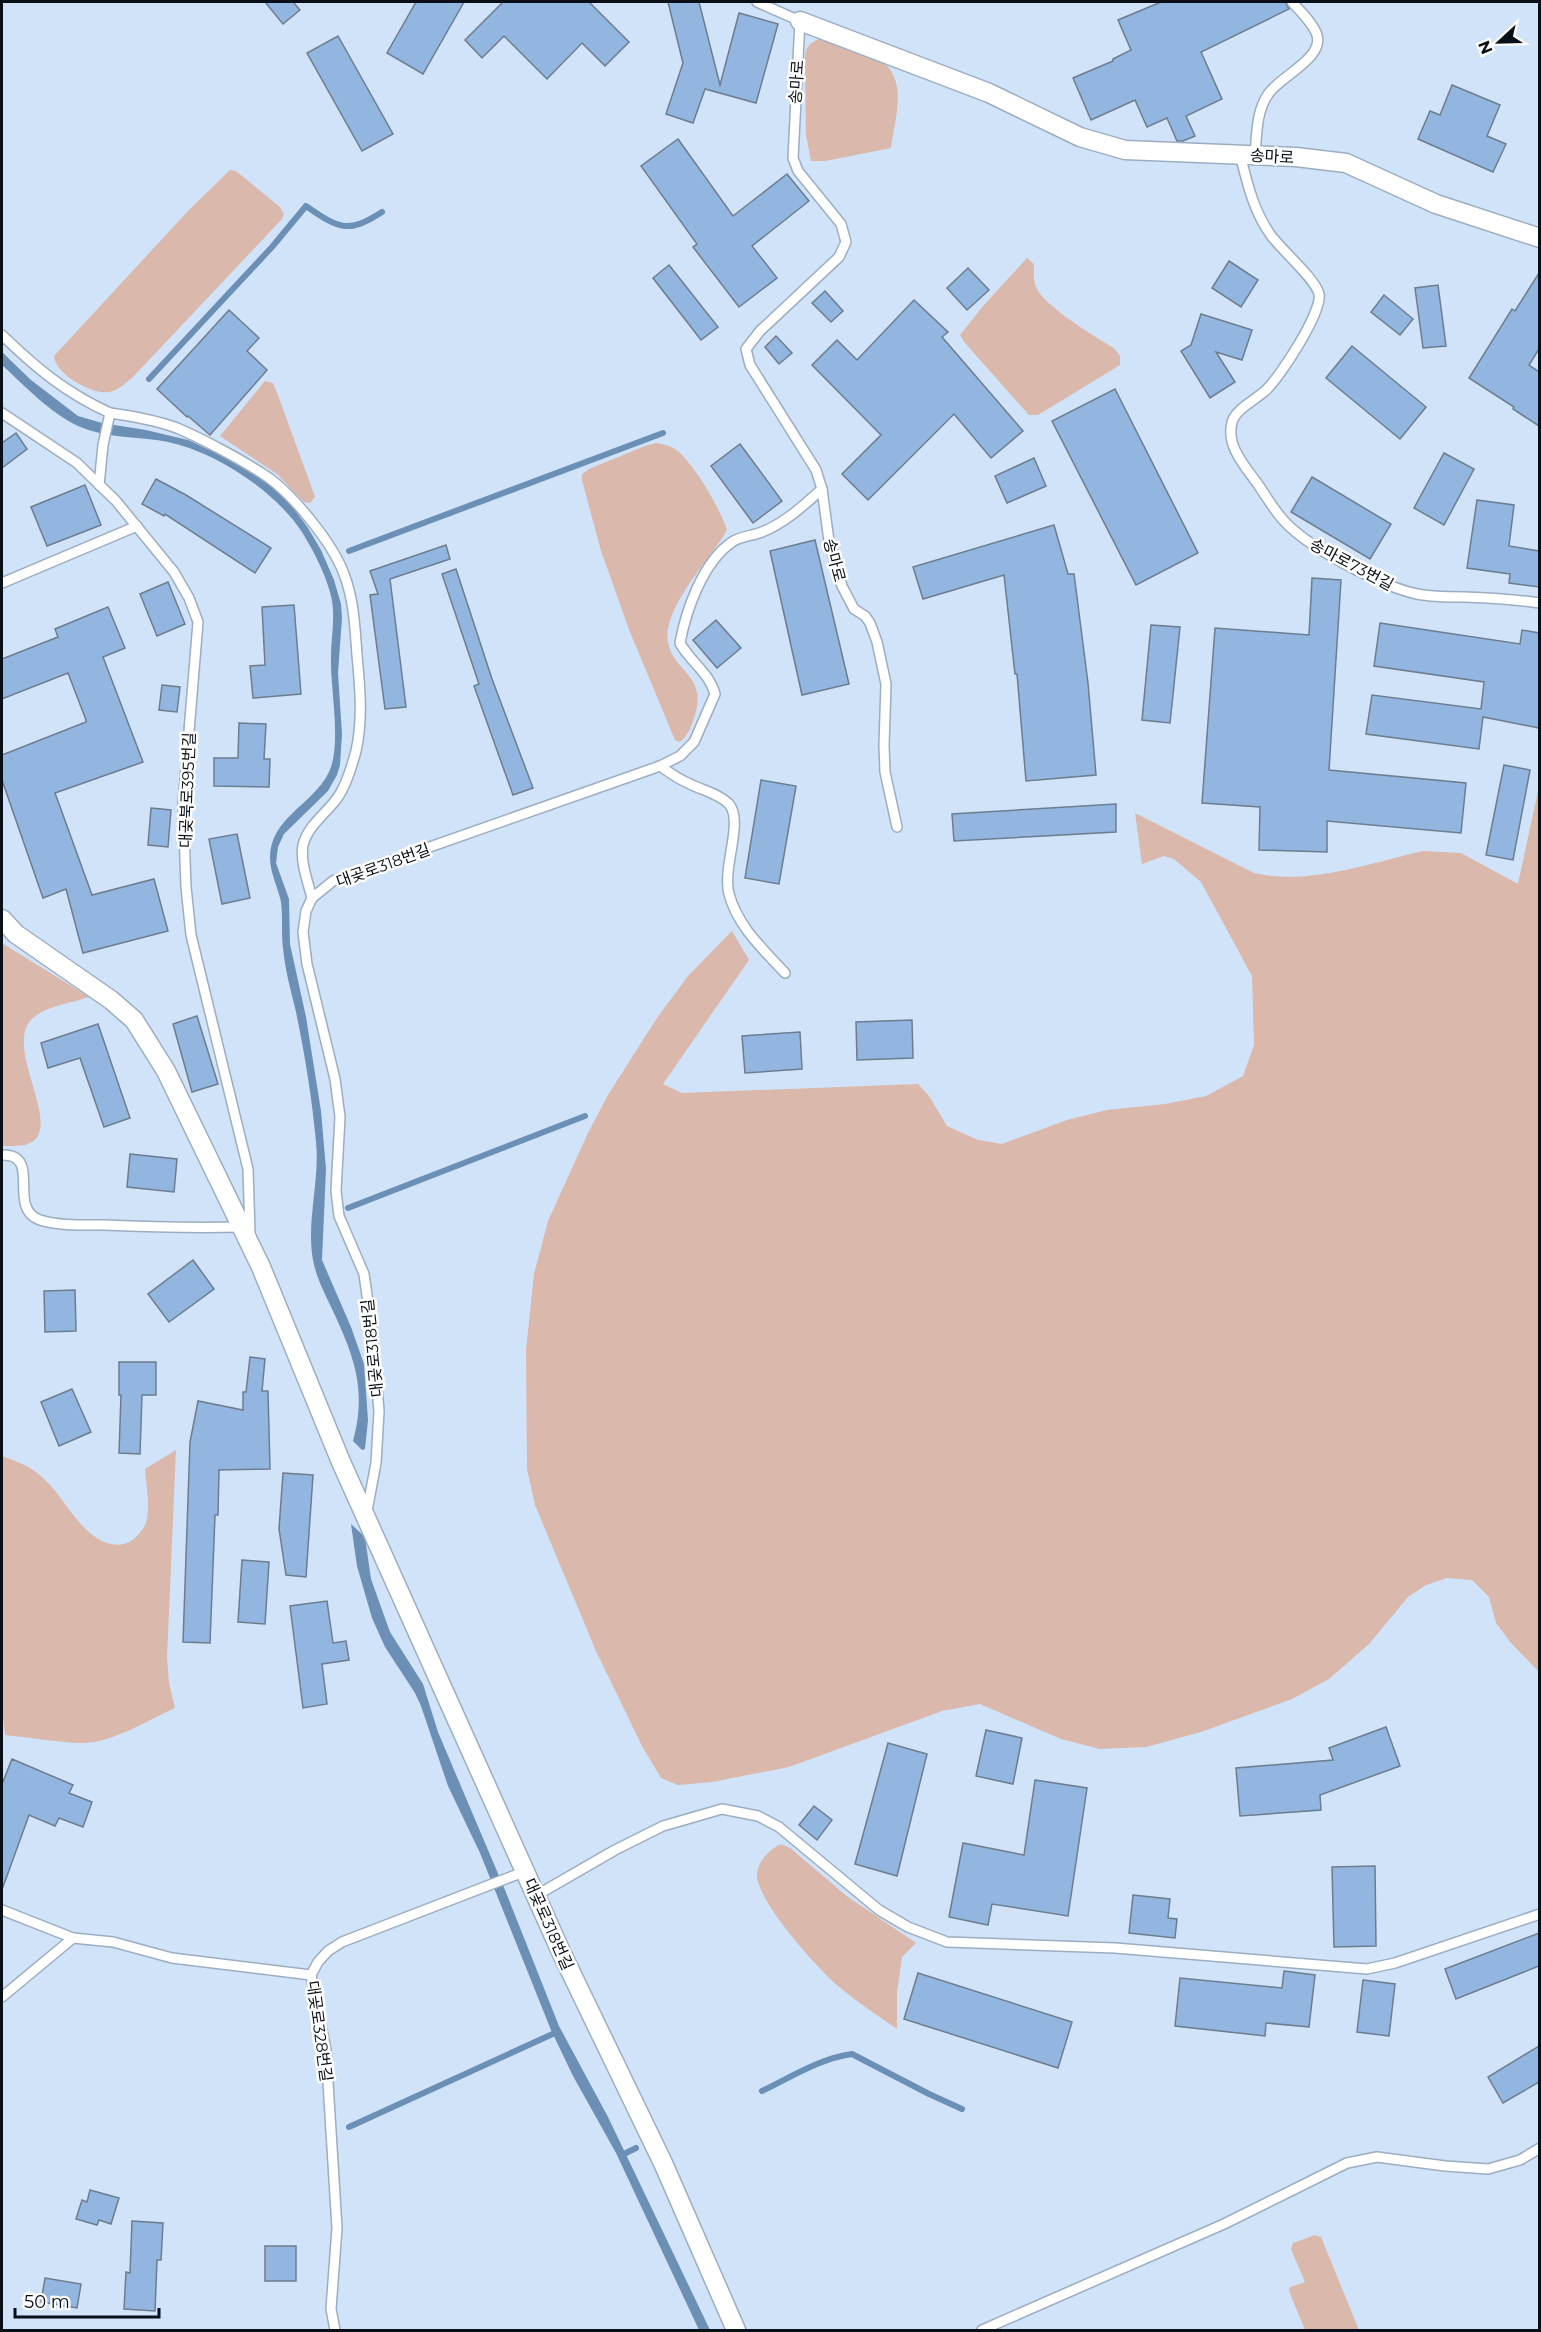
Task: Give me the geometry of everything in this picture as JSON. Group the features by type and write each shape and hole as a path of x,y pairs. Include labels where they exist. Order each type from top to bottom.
{"street":[{"name":"송마로","path":"800,21 989,93 1080,137 1125,150 1247,154 1346,163 1436,204 1539,238"},
{"name":"대곶로318번길","path":"2,919 33,947 111,1000 134,1020 166,1071 250,1244 518,1874 537,1895 562,1954 663,2163 736,2331"}],"lane":[{"path":"757,2 800,21"},
{"name":"송마로73번길","path":"1292,2 1317,36 1317,47 1312,56 1269,93 1258,117 1247,154 1249,189 1260,217 1271,236 1314,284 1319,294 1319,306 1287,365 1266,390 1248,403 1233,421 1232,444 1240,459 1286,523 1307,541 1336,559 1388,584 1418,595 1539,603"},
{"name":"송마로","path":"800,21 793,158 798,171 842,224 846,242 839,257 760,331 746,349 750,364 816,470 822,489 829,542 842,586 854,609 865,616 870,623 881,663 886,697 885,772 897,827"},
{"path":"2,335 38,370 109,417 143,418 176,428 269,478 288,495 330,545 344,574 353,607 359,717 356,748 350,773 338,797 313,824 303,844 303,862 312,898"},
{"name":"대곶북로395번길","path":"2,412 77,463 116,501 174,573 189,598 198,622 183,804 190,935 248,1169 250,1244"},
{"path":"99,485 103,445 109,417"},
{"name":"대곶로318번길","path":"366,1517 376,1463 379,1411 373,1343 364,1275 339,1216 336,1191 340,1117 335,1079 307,964 303,932 306,911 312,898 333,881 660,766 680,756 694,742 715,694 711,680 687,655 680,643 695,593 710,566 729,544 739,538 760,533 776,525 822,489"},
{"path":"2,583 137,526"},
{"path":"660,766 686,783 714,794 728,803 734,813 736,824 727,870 729,894 740,920 751,937 785,973"},
{"path":"2,1155 18,1160 24,1169 24,1207 31,1216 43,1221 119,1226 241,1227"},
{"path":"537,1895 615,1850 663,1826 722,1809 758,1816 779,1827 879,1910 908,1927 947,1942 1115,1948 1367,1969 1395,1963 1539,1914"},
{"name":"대곶로328번길","path":"335,2331 331,2309 337,2228 326,2050 311,1975 318,1962 328,1951 342,1942 518,1874"},
{"path":"2,1910 73,1938 112,1942 172,1958 311,1975"},
{"path":"2,1997 73,1938"},
{"path":"982,2331 1224,2224 1347,2163 1377,2157 1488,2169 1520,2160 1539,2148"}],"shaded area":[{"path":"819,39 876,58 891,71 896,81 898,104 891,148 825,161 811,161 806,135 805,58 809,45"},
{"path":"230,170 236,171 280,207 284,214 282,219 122,386 113,391 102,392 84,387 67,376 56,363 54,356 188,211"},
{"path":"1027,258 1034,264 1035,284 1041,295 1071,320 1114,348 1120,356 1120,365 1038,415 1029,415 960,335"},
{"path":"265,381 273,383 279,398 315,497 310,503 304,502 277,474 220,436"},
{"path":"656,443 674,448 686,459 707,489 727,530 689,584 672,614 668,628 671,652 697,690 694,719 680,742 675,740 630,632 601,551 582,480 582,474 589,469"},
{"path":"1539,786 1539,1672 1511,1643 1496,1623 1489,1597 1472,1580 1447,1578 1426,1585 1408,1597 1369,1644 1329,1679 1292,1699 1201,1732 1146,1747 1100,1749 1061,1739 980,1704 942,1711 789,1767 712,1782 678,1785 661,1778 642,1746 596,1651 535,1505 527,1469 526,1350 534,1274 548,1221 608,1095 657,1018 688,976 732,931 749,960 663,1084 682,1093 918,1084 929,1096 947,1126 978,1140 1002,1144 1067,1120 1107,1110 1165,1104 1206,1096 1243,1076 1254,1045 1252,976 1201,882 1174,859 1164,856 1142,864 1135,813 1254,873 1295,877 1317,875 1423,851 1461,853 1518,884"},
{"path":"2,943 89,997 39,1014 33,1018 25,1031 24,1048 41,1124 37,1137 25,1145 2,1146"},
{"path":"176,1450 167,1658 169,1683 175,1708 115,1736 91,1743 5,1735 2,1708 2,1456 23,1464 37,1473 86,1530 100,1540 116,1545 131,1541 146,1523 148,1507 145,1469"},
{"path":"781,1844 790,1848 848,1897 916,1943 902,1957 897,1992 897,2029 838,1986 777,1917 760,1887 757,1875 759,1865 765,1856"},
{"path":"1315,2235 1321,2237 1359,2330 1305,2330 1289,2291 1290,2287 1305,2282 1291,2249 1293,2243"}],"water":[{"path":"2,352 31,380 78,416 188,440 266,481 292,506 308,528 334,580 341,604 342,618 338,673 342,734 340,765 328,791 284,834 278,847 276,863 289,899 290,944 306,1017 321,1111 326,1169 322,1260 351,1327 364,1364 368,1420 365,1449 362,1450 353,1441 359,1405 356,1373 347,1342 316,1273 313,1260 311,1231 317,1157 314,1126 302,1044 284,956 281,902 270,858 277,832 321,785 332,763 335,736 331,663 333,610 328,584 302,532 276,502 243,475 186,447 157,440 100,433 78,426 47,406 2,365"},
{"path":"351,1524 365,1537 371,1579 390,1632 423,1684 438,1732 505,1890 559,2026 608,2117 710,2330 699,2330 616,2153 573,2076 551,2030 480,1853 448,1786 421,1706 385,1647 372,1618 357,1566"}],"building":[{"path":"265,2 293,2 300,10 283,24"},
{"path":"416,2 464,2 423,74 387,53"},
{"path":"503,2 589,2 629,42 605,66 582,43 547,79 504,36 482,58 465,40"},
{"path":"668,2 699,2 720,85 739,13 778,24 756,103 705,89 693,123 666,114 683,63"},
{"path":"1161,2 1285,2 1289,9 1201,52 1222,99 1186,116 1195,136 1183,141 1177,141 1167,118 1147,127 1135,100 1091,120 1073,78 1113,61 1131,50 1118,20"},
{"path":"338,36 393,134 362,151 307,53"},
{"path":"1452,85 1500,105 1487,136 1506,144 1493,172 1418,139 1430,111 1440,115"},
{"path":"678,139 733,216 787,174 809,201 752,246 777,278 739,307 693,247 697,244 641,166"},
{"path":"1229,261 1258,280 1241,307 1212,288"},
{"path":"669,265 718,327 701,340 653,278"},
{"path":"968,268 989,290 967,310 947,288"},
{"path":"1539,273 1539,349 1529,365 1539,372 1539,426 1469,378 1512,309 1515,311"},
{"path":"1438,285 1446,346 1423,348 1415,288"},
{"path":"825,291 843,311 831,322 812,303"},
{"path":"1384,295 1413,319 1400,335 1371,312"},
{"path":"914,300 948,332 942,337 1023,431 991,458 954,414 868,500 842,474 881,435 812,365 837,340 857,360"},
{"path":"229,310 259,338 247,351 267,370 210,435 157,389"},
{"path":"1201,314 1252,330 1242,360 1216,352 1235,382 1210,398 1181,351 1191,345"},
{"path":"776,336 792,353 779,364 765,347"},
{"path":"1352,346 1426,407 1400,439 1326,378"},
{"path":"1115,389 1198,553 1136,585 1052,421"},
{"path":"16,433 27,449 2,468 2,443"},
{"path":"740,444 782,501 753,523 711,466"},
{"path":"1444,453 1474,469 1444,525 1414,508"},
{"path":"1034,458 1046,486 1007,503 995,476"},
{"path":"1312,477 1391,524 1370,559 1291,512"},
{"path":"156,479 271,548 255,573 165,514 164,516 142,504"},
{"path":"85,485 101,525 47,546 31,507"},
{"path":"1477,500 1514,505 1509,546 1539,551 1539,587 1509,583 1510,574 1467,568"},
{"path":"1054,525 1068,574 1074,574 1088,683 1096,775 1026,781 1017,674 1015,674 1004,575 923,599 913,567"},
{"path":"815,540 849,684 802,695 770,551"},
{"path":"446,545 450,559 390,579 406,707 385,709 370,595 378,594 370,571"},
{"path":"456,569 492,679 533,788 513,795 474,686 479,684 442,574"},
{"path":"1312,578 1341,580 1329,770 1466,783 1461,833 1327,821 1327,852 1259,850 1260,807 1202,803 1215,628 1309,635"},
{"path":"168,582 185,624 157,636 140,594"},
{"path":"294,605 301,694 253,698 250,666 265,665 262,607"},
{"path":"108,607 125,648 103,657 143,762 55,793 92,895 154,879 168,931 83,953 66,889 43,898 2,780 2,755 86,722 86,720 68,673 2,699 2,659 58,637 55,629"},
{"path":"716,620 741,648 717,668 693,640"},
{"path":"1380,623 1520,644 1522,630 1539,633 1539,728 1483,717 1479,749 1366,734 1372,695 1481,709 1484,682 1374,666"},
{"path":"1151,625 1180,627 1170,723 1142,720"},
{"path":"162,685 180,687 177,712 159,710"},
{"path":"239,723 266,724 264,759 270,759 269,787 214,786 214,758 238,758"},
{"path":"1504,765 1530,770 1513,860 1486,855"},
{"path":"761,780 796,786 779,884 745,878"},
{"path":"1116,804 1116,832 954,841 952,814"},
{"path":"151,808 171,810 168,847 148,845"},
{"path":"237,834 250,898 222,904 209,839"},
{"path":"197,1016 218,1084 192,1092 173,1024"},
{"path":"912,1020 913,1058 857,1060 856,1022"},
{"path":"98,1024 130,1118 104,1127 80,1058 48,1068 41,1043"},
{"path":"800,1032 802,1069 745,1073 742,1036"},
{"path":"130,1154 177,1159 174,1192 127,1187"},
{"path":"193,1260 214,1289 169,1322 148,1294"},
{"path":"75,1290 76,1331 45,1332 44,1291"},
{"path":"250,1357 265,1359 262,1391 268,1391 270,1469 219,1470 210,1643 183,1642 190,1442 198,1401 243,1410 243,1392 246,1392"},
{"path":"119,1362 156,1362 156,1395 142,1395 140,1454 119,1453 121,1395 119,1395"},
{"path":"72,1389 91,1432 59,1446 41,1402"},
{"path":"283,1473 313,1475 306,1577 286,1575 279,1529"},
{"path":"242,1560 269,1562 265,1624 238,1622"},
{"path":"327,1601 333,1643 346,1641 349,1660 322,1664 327,1704 303,1708 290,1606"},
{"path":"1386,1727 1400,1766 1320,1795 1321,1810 1240,1816 1236,1768 1333,1760 1329,1748"},
{"path":"986,1730 1022,1738 1013,1784 976,1776"},
{"path":"888,1743 927,1754 897,1876 855,1864"},
{"path":"12,1759 73,1785 69,1793 92,1802 83,1827 59,1818 55,1826 29,1815 2,1887 2,1784"},
{"path":"1035,1780 1087,1788 1068,1916 992,1904 988,1925 949,1917 963,1843 1024,1855"},
{"path":"814,1806 832,1820 817,1840 799,1825"},
{"path":"1375,1866 1376,1946 1334,1947 1332,1867"},
{"path":"1133,1895 1170,1899 1168,1918 1177,1919 1175,1938 1129,1933"},
{"path":"1539,1933 1539,1966 1456,1999 1445,1969"},
{"path":"1284,1971 1315,1975 1309,2027 1266,2023 1265,2036 1175,2026 1180,1978 1282,1988"},
{"path":"918,1973 1072,2022 1058,2068 904,2019"},
{"path":"1363,1980 1395,1984 1389,2036 1357,2032"},
{"path":"1539,2046 1539,2082 1503,2103 1488,2077"},
{"path":"90,2190 119,2198 111,2224 99,2220 97,2225 76,2219 82,2200 87,2202"},
{"path":"132,2221 163,2223 161,2260 157,2260 155,2311 124,2309 126,2272 130,2273"},
{"path":"265,2246 296,2246 296,2281 265,2281"},
{"path":"45,2278 81,2284 77,2308 41,2302"}],"waterway":[{"path":"149,379 272,247 306,206 327,220 344,226 360,224 382,212"},
{"path":"349,551 663,433"},
{"path":"348,1208 585,1116"},
{"path":"349,2127 557,2032"},
{"path":"762,2091 818,2064 852,2054 962,2109"},
{"path":"622,2155 636,2148"}]}
